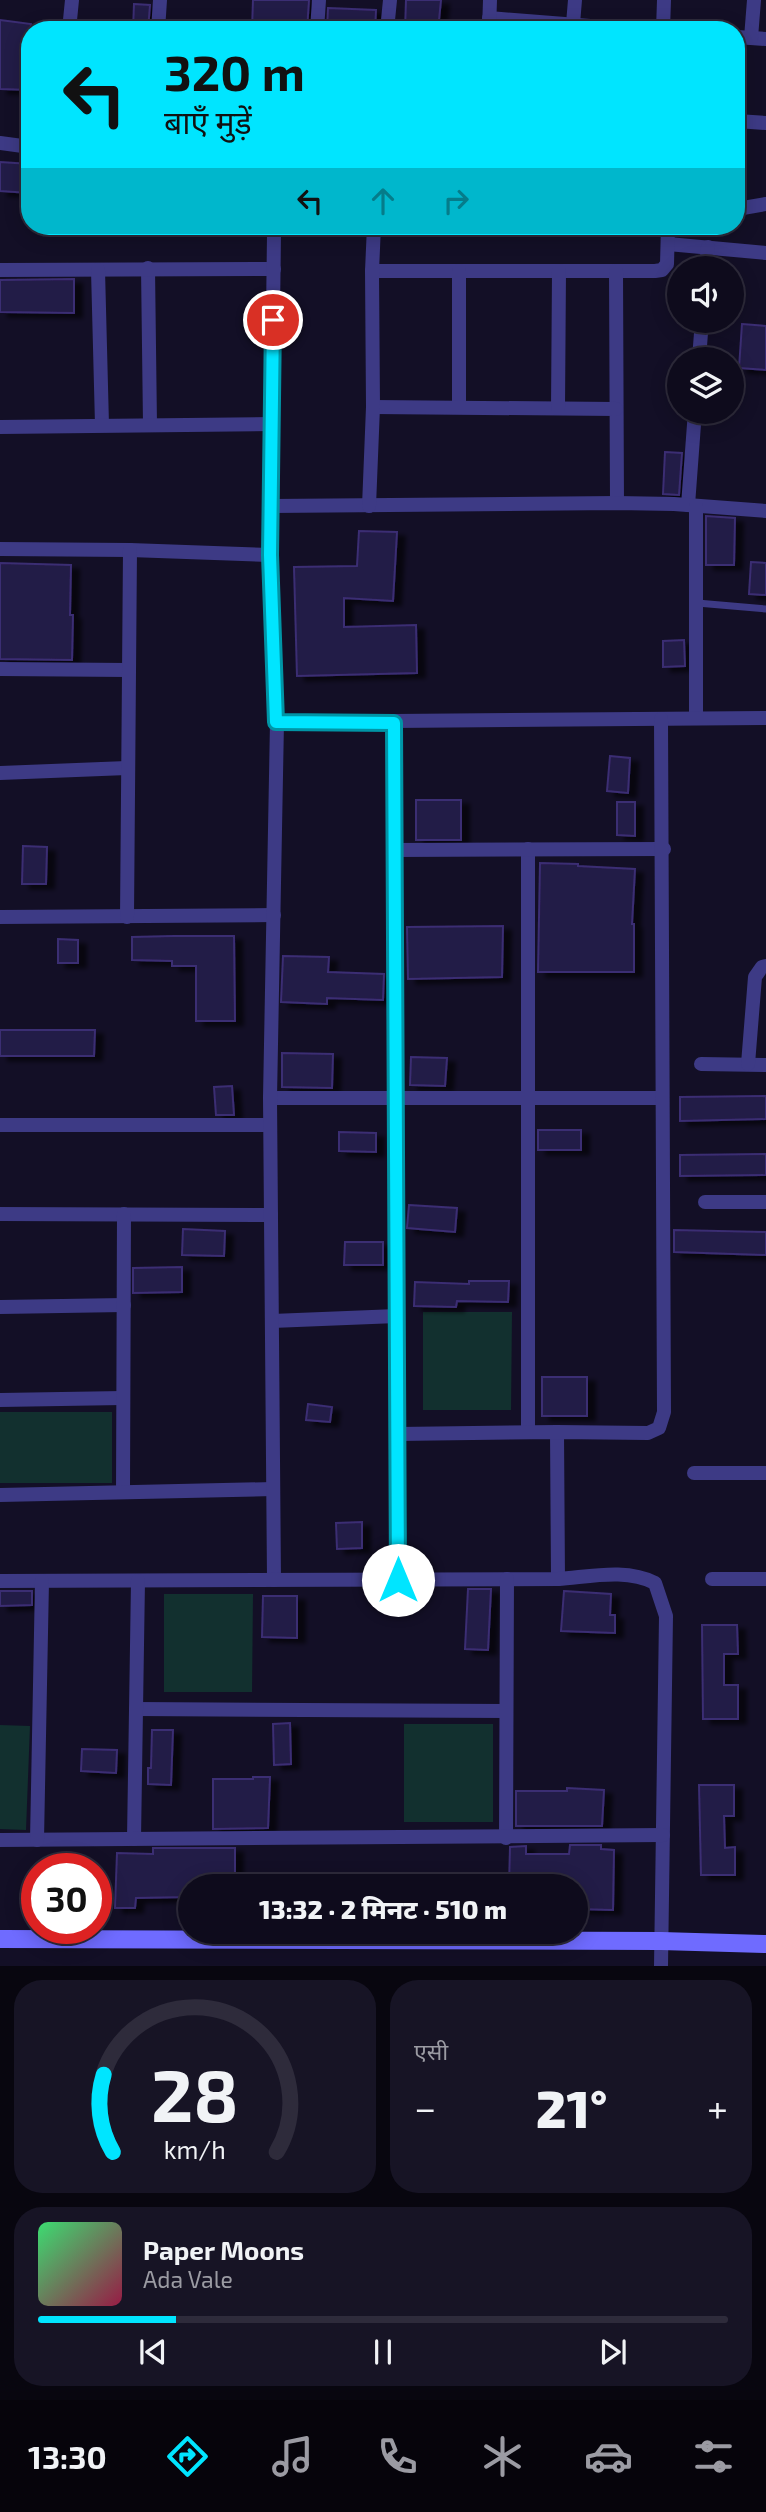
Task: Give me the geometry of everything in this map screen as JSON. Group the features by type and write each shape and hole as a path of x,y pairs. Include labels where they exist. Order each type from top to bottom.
{"street":[{"path":"70,21 72,0"},
{"path":"159,21 160,0"},
{"path":"318,21 319,0"},
{"path":"388,21 390,0"},
{"path":"489,21 490,0"},
{"path":"573,21 575,0"},
{"path":"663,21 664,0"},
{"path":"751,38 754,0"},
{"path":"745,122 766,123"},
{"path":"0,143 21,146"},
{"path":"745,208 766,204"},
{"path":"274,235 270,555 276,722 270,1098 274,1580"},
{"path":"369,506 373,407 374,235"},
{"path":"372,271 662,270 667,264 668,235"},
{"path":"668,244 766,253"},
{"path":"707,256 708,247"},
{"path":"148,268 150,425"},
{"path":"0,270 274,269"},
{"path":"97,270 102,425"},
{"path":"459,271 459,406"},
{"path":"558,408 559,271"},
{"path":"616,271 617,503"},
{"path":"373,407 617,409"},
{"path":"0,427 271,424"},
{"path":"695,424 692,505 696,603 696,718"},
{"path":"271,506 617,503 766,511"},
{"path":"0,550 131,550 270,555"},
{"path":"127,917 131,550"},
{"path":"0,669 128,670"},
{"path":"276,722 766,718"},
{"path":"398,1434 648,1433 659,1428 664,1412 662,719"},
{"path":"394,723 398,1580"},
{"path":"0,773 127,768"},
{"path":"528,849 528,1432"},
{"path":"394,850 664,849"},
{"path":"0,917 274,915"},
{"path":"748,1064 755,976 766,966"},
{"path":"701,1064 766,1065"},
{"path":"270,1098 661,1098"},
{"path":"0,1125 270,1125"},
{"path":"705,1202 766,1202"},
{"path":"0,1214 271,1215"},
{"path":"122,1492 124,1214"},
{"path":"0,1307 124,1305"},
{"path":"272,1321 397,1315"},
{"path":"0,1400 123,1398"},
{"path":"557,1432 558,1579"},
{"path":"694,1473 766,1473"},
{"path":"0,1495 273,1489"},
{"path":"0,1581 507,1580 624,1575 643,1577 655,1583 666,1616 661,1966"},
{"path":"712,1579 766,1580"},
{"path":"506,1838 507,1580"},
{"path":"37,1840 42,1581"},
{"path":"134,1839 138,1581"},
{"path":"136,1709 506,1711"},
{"path":"0,1840 663,1835"},
{"path":"0,1938 661,1941 766,1944"}],"lane":[{"path":"696,603 766,609"}],"green space":[{"path":"423,1312 512,1312 511,1410 423,1410"},
{"path":"0,1412 112,1412 112,1483 0,1483"},
{"path":"164,1594 253,1594 252,1692 164,1692"},
{"path":"404,1724 493,1724 493,1822 404,1822"},
{"path":"0,1725 30,1726 26,1830 0,1829"}],"building":[{"path":"253,0 309,0 308,21 252,21"},
{"path":"406,0 441,0 439,21 405,21"},
{"path":"134,4 150,5 149,21 133,21"},
{"path":"328,8 376,10 375,21 327,21"},
{"path":"0,20 21,23 21,90 0,89"},
{"path":"0,162 21,163 21,192 0,191"},
{"path":"74,279 74,313 0,312 0,280"},
{"path":"744,324 766,326 766,370 744,368 744,347 740,347"},
{"path":"665,452 682,453 679,495 663,494"},
{"path":"706,516 735,518 734,565 706,565"},
{"path":"359,531 397,532 393,601 344,598 344,627 416,625 417,673 297,676 294,567 357,566"},
{"path":"751,562 766,563 766,595 749,594"},
{"path":"0,563 71,565 72,660 0,659"},
{"path":"684,640 685,666 663,667 663,641"},
{"path":"610,756 630,758 628,793 607,791"},
{"path":"416,800 461,800 461,840 416,840"},
{"path":"617,802 635,802 635,836 617,835"},
{"path":"23,846 47,847 46,884 22,884"},
{"path":"540,863 635,869 632,924 634,972 538,972"},
{"path":"503,926 502,977 408,979 407,927"},
{"path":"234,936 235,1021 196,1021 196,966 172,966 172,961 132,960 132,937"},
{"path":"58,939 78,940 78,963 58,963"},
{"path":"283,956 329,957 328,972 384,974 383,1000 327,998 327,1004 281,1002"},
{"path":"0,1030 95,1030 94,1056 0,1056"},
{"path":"282,1053 333,1054 332,1088 282,1087"},
{"path":"411,1057 447,1058 445,1086 410,1085"},
{"path":"232,1086 234,1115 216,1115 214,1087"},
{"path":"766,1096 766,1119 680,1121 680,1097"},
{"path":"538,1130 581,1130 581,1150 538,1150"},
{"path":"339,1132 376,1133 376,1152 339,1151"},
{"path":"766,1154 766,1175 680,1176 680,1155"},
{"path":"409,1205 457,1208 455,1232 407,1228"},
{"path":"183,1229 225,1231 224,1256 182,1255"},
{"path":"674,1230 766,1232 766,1255 674,1252"},
{"path":"345,1242 383,1242 383,1265 344,1265"},
{"path":"182,1267 182,1292 133,1293 133,1268"},
{"path":"469,1281 509,1281 508,1302 457,1301 456,1307 414,1306 415,1282 469,1284"},
{"path":"542,1377 587,1377 587,1416 542,1416"},
{"path":"308,1404 332,1407 330,1422 306,1420"},
{"path":"362,1522 362,1548 337,1549 336,1523"},
{"path":"468,1589 491,1589 488,1650 465,1649"},
{"path":"0,1591 32,1591 32,1605 0,1606"},
{"path":"564,1591 611,1594 610,1615 615,1615 615,1633 561,1631"},
{"path":"263,1596 297,1596 297,1638 262,1637"},
{"path":"702,1625 737,1625 738,1654 724,1654 724,1685 738,1685 738,1719 703,1719"},
{"path":"290,1723 291,1764 274,1765 273,1724"},
{"path":"152,1730 173,1730 171,1785 148,1784"},
{"path":"82,1749 117,1750 116,1773 81,1771"},
{"path":"270,1777 268,1828 213,1829 213,1779"},
{"path":"699,1785 734,1785 734,1816 724,1816 725,1848 735,1847 735,1875 701,1875"},
{"path":"567,1788 604,1790 602,1826 516,1826 516,1791 567,1791"},
{"path":"570,1845 601,1845 601,1849 614,1850 613,1910 588,1909 588,1874 509,1874 510,1847 526,1846 526,1854 569,1854"},
{"path":"153,1848 235,1848 235,1874 178,1874 178,1897 136,1898 135,1908 115,1908 117,1853 153,1854"}],"route":[{"path":"273,320 270,555 276,722 394,723 398,1580"}]}
